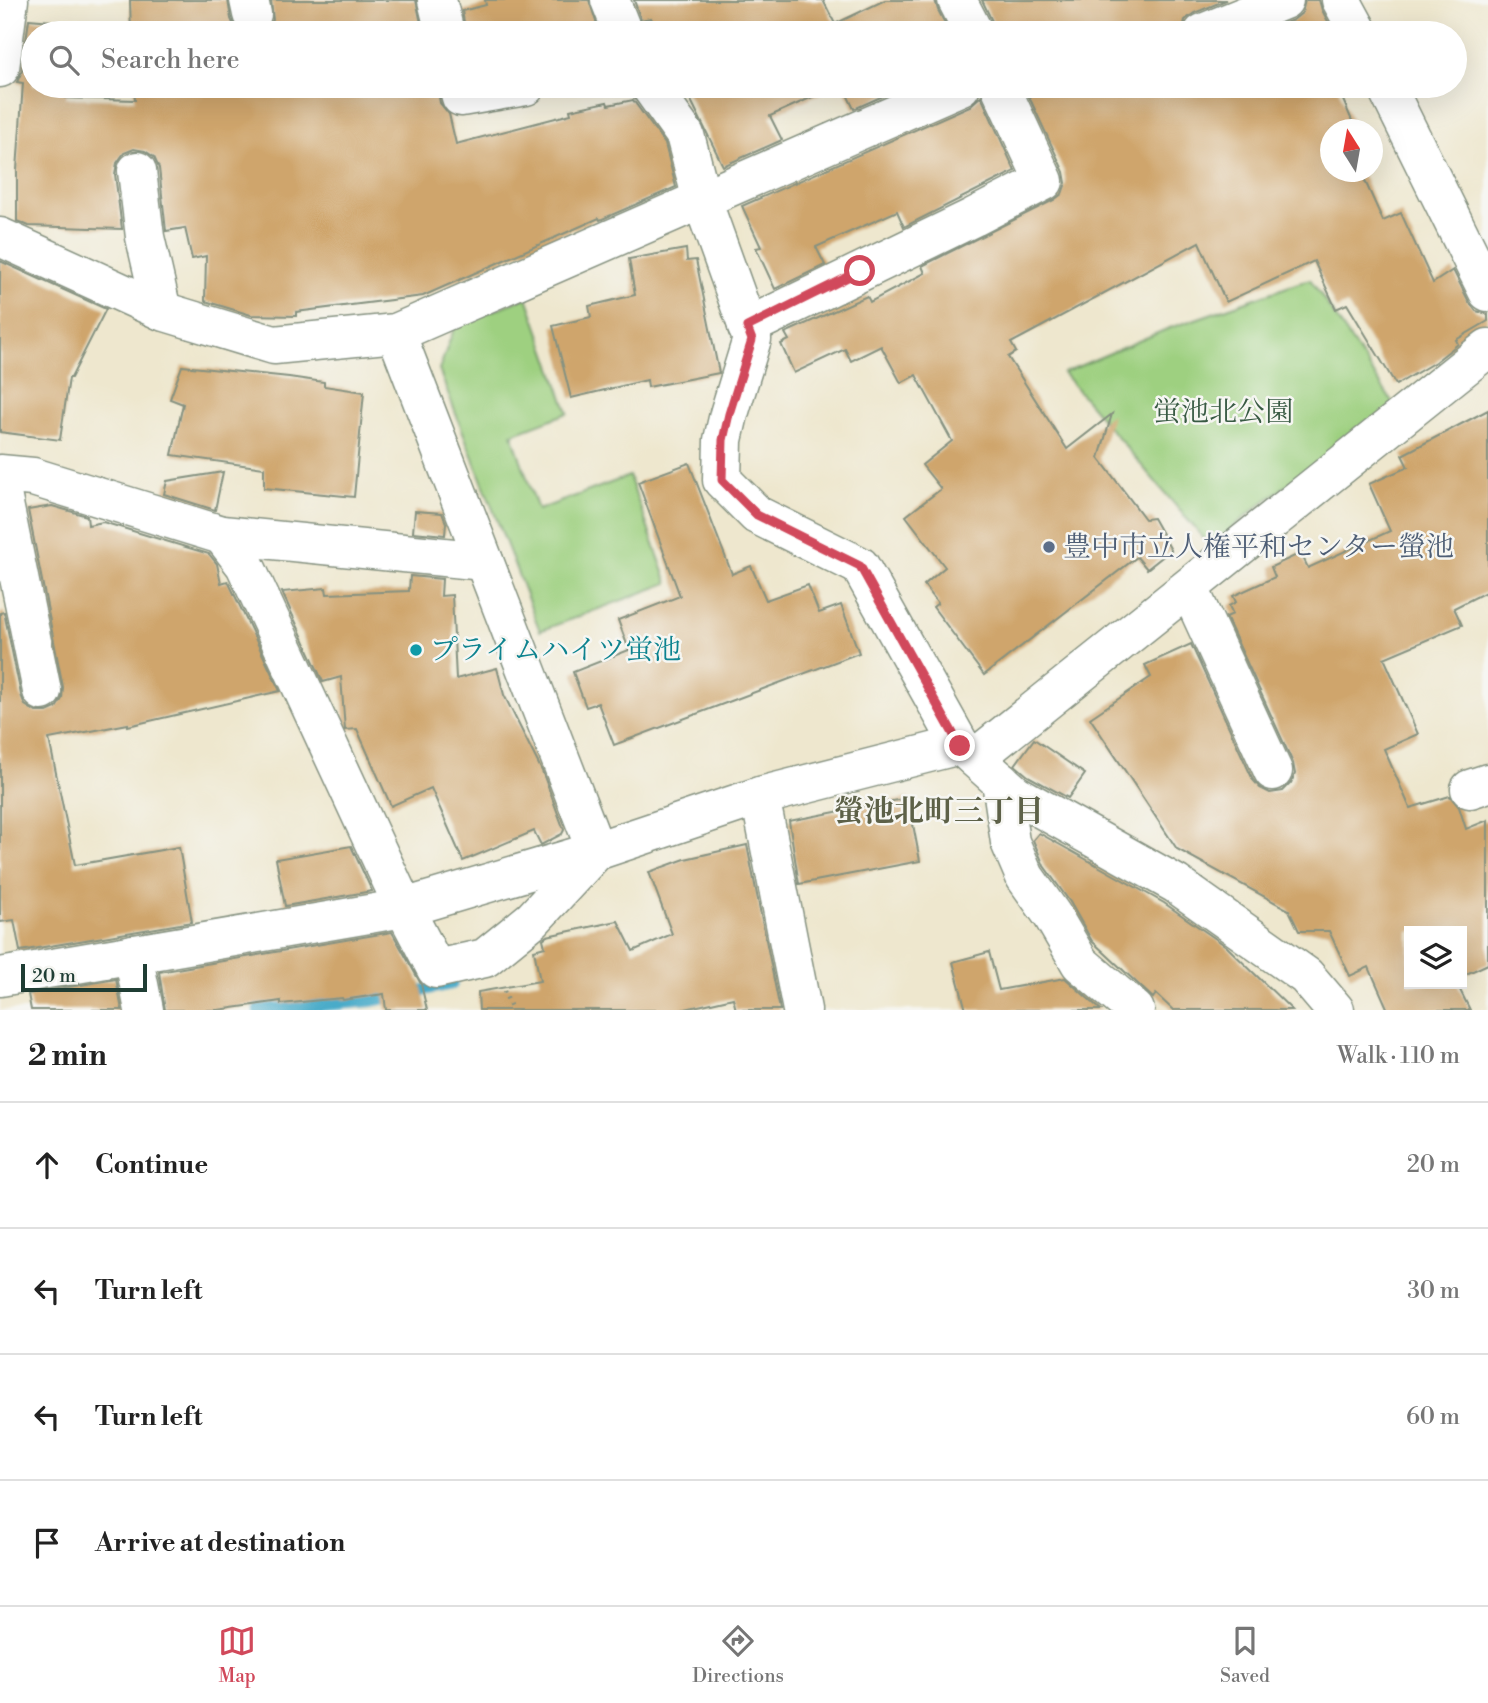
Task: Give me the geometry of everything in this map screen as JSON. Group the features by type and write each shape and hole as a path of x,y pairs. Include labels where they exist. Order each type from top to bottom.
{"street":[{"path":"0,68 9,0"},
{"path":"437,0 442,21"},
{"path":"610,0 618,21"},
{"path":"957,0 968,21"},
{"path":"1232,21 1284,0"},
{"path":"1341,0 1352,21"},
{"path":"659,98 685,135 702,200 752,340 723,440 722,480 757,515 860,566 979,762 1025,877 1052,915 1080,963 1135,1010"},
{"path":"0,237 162,311 274,345 397,333 934,98"},
{"path":"747,327 1044,181 1006,98"},
{"path":"1392,98 1488,292"},
{"path":"137,172 145,237 162,311"},
{"path":"397,333 596,850"},
{"path":"0,977 404,908 596,850 760,796 979,762 1189,588 1488,348"},
{"path":"0,474 33,477 222,535 484,561"},
{"path":"0,484 43,691"},
{"path":"222,535 245,565 404,908 436,969 485,958 533,919 596,850"},
{"path":"1189,588 1273,771"},
{"path":"979,762 1015,794 1176,884 1306,976 1335,1010"},
{"path":"760,796 802,1010"},
{"path":"133,954 144,1010"}],"green space":[{"name":"蛍池北公園","path":"1310,279 1395,406 1261,504 1210,546 1063,373 1167,329"},
{"path":"527,297 568,413 512,434 538,510 629,476 668,583 540,631 439,370 455,326"}],"building":[{"path":"130,0 228,0 232,21 131,21"},
{"path":"271,0 416,0 420,21 272,21"},
{"path":"485,0 589,0 596,21 464,21 462,11 486,5"},
{"path":"634,0 823,0 834,21 653,21 651,18 641,20"},
{"path":"885,0 935,0 944,21 841,21"},
{"path":"982,0 1226,0 1194,13 1185,21 992,21"},
{"path":"1305,0 1319,0 1328,21 1290,21 1302,13"},
{"path":"22,98 439,98 449,114 456,144 571,114 570,110 607,102 608,105 633,100 665,144 676,187 423,296 296,312 296,316 251,315 205,301 206,256 192,259 185,228 166,231 159,168 154,157 145,151 134,149 124,153 117,163 115,174 122,229 29,226 17,221"},
{"path":"690,98 810,98 770,116 782,140 723,166"},
{"path":"849,98 879,98 854,109"},
{"path":"982,98 1015,171 904,227 897,211 816,247 825,265 775,289 756,248 761,247 742,206 970,106"},
{"path":"1030,98 1342,98 1351,119 1320,119 1320,182 1365,182 1383,221 1401,213 1433,283 1453,270 1469,302 1476,311 1488,314 1488,321 1456,340 1458,344 1435,362 1396,385 1347,304 1336,309 1314,261 1226,302 1199,242 1011,343 1016,352 1008,357 1067,449 1112,414 1099,458 1145,519 1153,518 1171,550 1147,569 1137,557 984,675 933,607 938,603 924,585 945,567 906,516 941,489 922,465 952,441 916,375 901,383 881,346 851,361 845,349 794,373 781,344 789,340 785,333 867,296 870,302 925,273 922,266 1054,200 1062,194 1066,183 1064,172"},
{"path":"686,249 687,261 696,260 719,373 648,387 647,380 571,398 553,326 591,317 589,306 635,295 629,259"},
{"path":"0,261 106,309 69,378 60,440 0,432"},
{"path":"182,366 324,382 324,386 364,392 354,497 264,488 264,468 172,455 183,404 170,399"},
{"path":"1488,410 1488,591 1454,608 1462,625 1384,658 1418,734 1384,749 1410,808 1450,796 1459,807 1466,829 1488,820 1488,964 1467,974 1467,926 1404,926 1404,989 1460,989 1470,1010 1388,1010 1369,967 1350,976 1329,931 1299,931 1289,910 1177,849 1090,718 1151,677 1145,665 1191,644 1253,780 1260,788 1270,793 1283,791 1295,774 1293,763 1226,617 1233,614 1229,606 1236,602 1233,596 1275,577 1271,567 1301,553 1308,568 1390,531 1369,484 1408,467 1402,455"},
{"path":"689,463 732,574 751,566 766,600 808,585 819,613 841,605 859,653 614,745 598,703 586,707 573,672 629,650 618,620 680,596 638,482"},
{"path":"223,472 215,510 164,494 167,481"},
{"path":"52,506 87,516 88,525 103,522 209,554 217,564 221,583 228,581 280,691 128,726 49,739 75,865 179,847 192,922 20,951 14,920 0,922 0,613 4,612 25,705 36,712 47,712 56,708 62,699 63,687 28,510"},
{"path":"415,511 442,513 446,523 445,535 413,532"},
{"path":"410,576 442,579 441,596 452,595 456,679 497,668 504,695 542,771 564,830 562,834 541,845 534,831 463,861 431,788 391,806 357,729 345,730 341,677 323,682 282,592 326,588 327,594 409,591"},
{"path":"1034,739 1085,774 1068,798 1028,776 1015,765"},
{"path":"908,798 920,861 799,884 789,821"},
{"path":"1039,833 1164,903 1226,946 1292,1010 1173,1010 1156,994 1153,998 1092,941 1070,902 1044,866 1033,840"},
{"path":"747,845 780,1010 736,1010 733,998 681,1010 479,1010 478,992 540,981 534,950 545,947 543,939 547,936 618,921 633,951 672,934 649,872 685,859"},
{"path":"351,846 372,891 285,906 276,859"},
{"path":"392,932 421,984 427,1010 386,1010 384,994 343,1000 281,1004 281,1001 218,1010 165,1010 159,972"},
{"path":"989,952 999,990 1065,978 1101,1010 966,1010 953,962"},
{"path":"116,979 122,1010 31,1010 28,994"}],"waterway":[{"path":"259,1010 372,1001 452,984"}],"place":[{"name":"豊中市立人権平和センター螢池","path":"1049,547"},
{"name":"プライムハイツ蛍池","path":"416,650"}],"district":[{"name":"螢池北町三丁目","path":"939,812"}],"route":[{"path":"860,271 747,327 752,340 723,440 722,480 757,515 860,566 960,746"}]}
